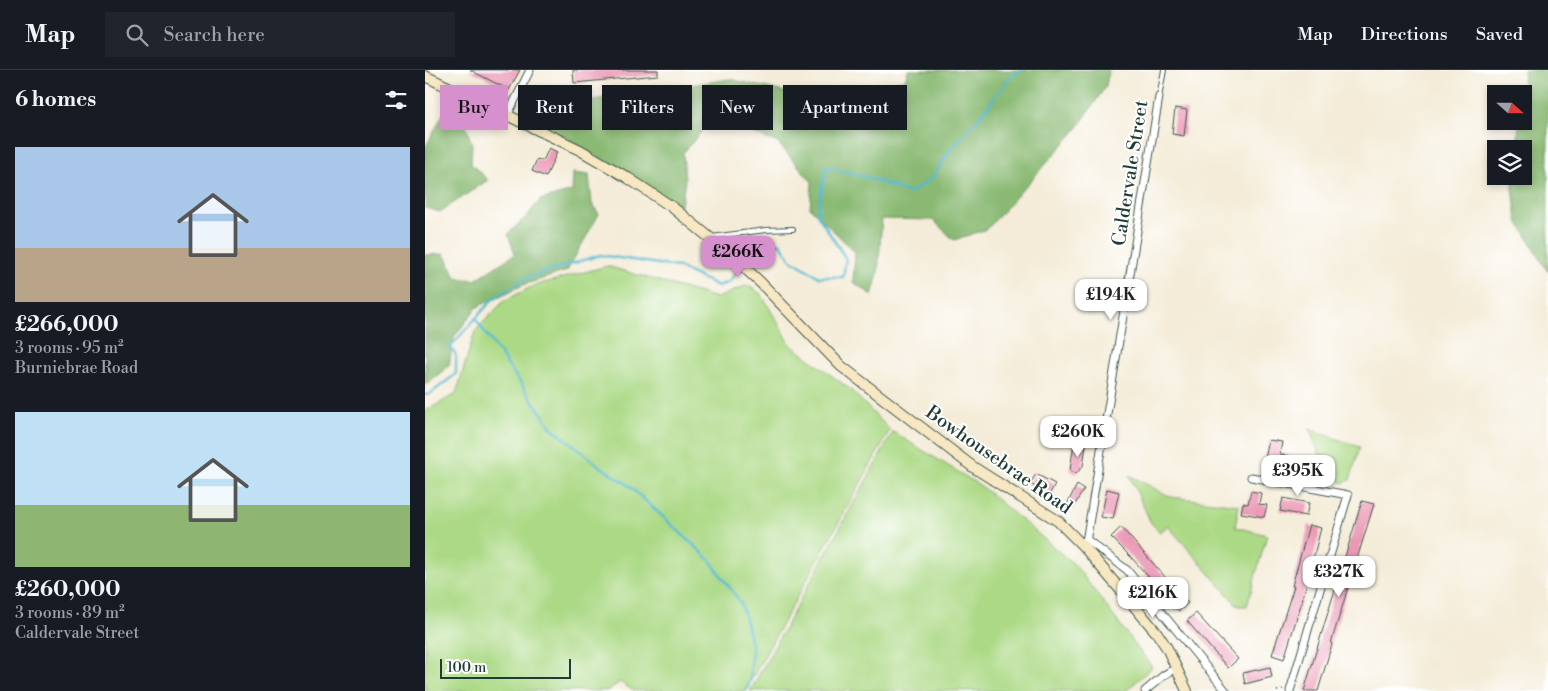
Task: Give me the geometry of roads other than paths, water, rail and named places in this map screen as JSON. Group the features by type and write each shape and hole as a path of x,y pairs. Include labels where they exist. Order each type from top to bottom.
{"street":[{"path":"508,114 530,70"},
{"name":"Bowhousebrae Road","path":"425,76 443,85"},
{"name":"Caldervale Street","path":"1086,543 1159,97"},
{"name":"Bowhousebrae Road","path":"508,116 580,150 672,207 731,255 761,283 841,366 973,467 1058,520 1086,543 1157,633 1167,648 1187,691"},
{"path":"1251,477 1348,495 1290,691"},
{"path":"1086,543 1127,570 1226,691"},
{"path":"1145,691 1164,675 1176,668"}],"lane":[{"name":"Caldervale Street","path":"1159,97 1165,70"},
{"path":"709,237 766,230 793,229"}],"waterway":[{"path":"743,263 757,241 781,244 790,259 819,277 843,277 846,259 817,214 826,167 870,178 910,193 932,178 951,149 981,115 1010,77 1022,70"},
{"path":"425,395 430,394 456,374 456,355 450,347 493,299 523,279 600,255 678,267 718,286 729,282 740,268"},
{"path":"475,318 551,427 601,467 627,484 709,559 741,603 752,647 750,682 746,691"}]}
